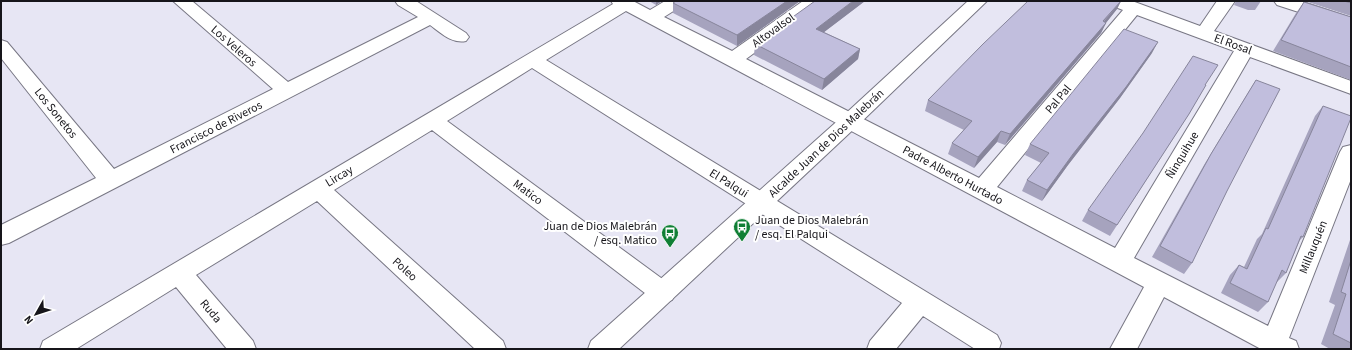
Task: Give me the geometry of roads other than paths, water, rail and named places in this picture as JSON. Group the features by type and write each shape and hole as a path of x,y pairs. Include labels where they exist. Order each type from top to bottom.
{"street":[{"name":"Los Veleros","path":"182,1 286,91"},
{"path":"404,1 460,37"},
{"path":"651,17 677,1"},
{"name":"Altovalsol","path":"732,60 814,1"},
{"name":"Alcalde Juan de Dios Malebrán","path":"601,349 850,121 978,1"},
{"name":"El Rosal","path":"1116,1 1351,88"},
{"path":"1204,34 1226,1"},
{"path":"1283,1 1351,24"},
{"name":"Padre Alberto Hurtado","path":"623,2 1280,346"},
{"name":"Lircay","path":"53,349 532,60 623,2"},
{"name":"Pal Pal","path":"982,190 1134,8"},
{"name":"Francisco de Riveros","path":"1,236 430,18"},
{"name":"Los Sonetos","path":"1,46 110,180"},
{"name":"Ñinquihue","path":"1119,262 1245,49"},
{"name":"El Palqui","path":"532,60 988,343"},
{"name":"Matico","path":"432,120 663,293"},
{"name":"Millauquén","path":"1280,346 1351,152"},
{"name":"Poleo","path":"318,189 493,349"},
{"name":"Ruda","path":"179,273 243,349"},
{"path":"1123,349 1160,283"},
{"path":"880,349 920,300"}],"place":[{"name":"Juan de Dios Malebrán / esq. El Palqui","path":"742,242"},
{"name":"Juan de Dios Malebrán / esq. Matico","path":"670,248"}]}
